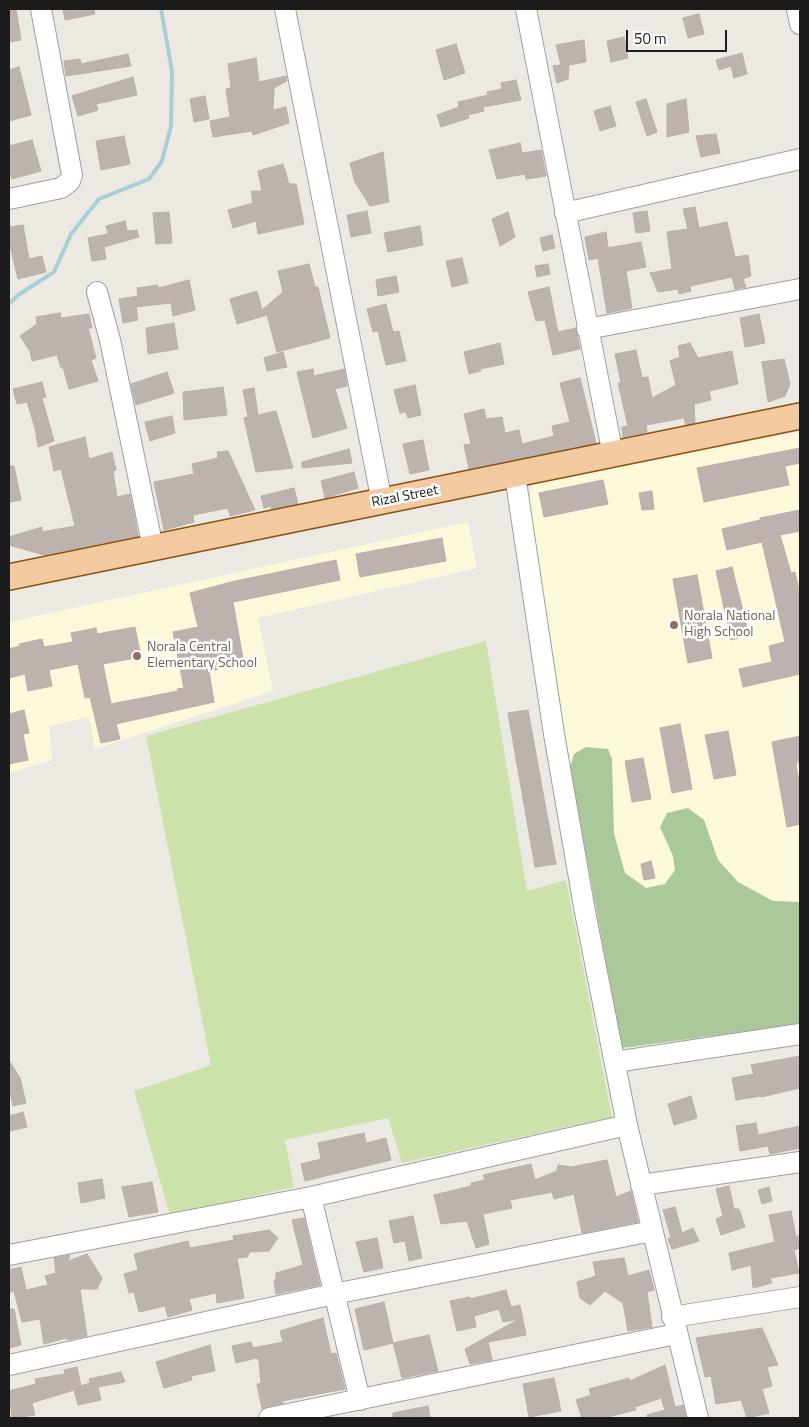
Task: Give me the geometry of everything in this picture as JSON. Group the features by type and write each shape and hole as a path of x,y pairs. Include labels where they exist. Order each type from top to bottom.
{"main road":[{"name":"Rizal Street","path":"9,577 614,456 800,416"}],"street":[{"path":"9,199 61,188 70,181 72,175 41,9"},
{"path":"285,9 382,502"},
{"path":"526,9 587,329 614,456"},
{"path":"797,9 800,24"},
{"path":"565,213 800,159"},
{"path":"587,329 800,289"},
{"path":"97,292 110,340 153,548"},
{"path":"515,475 554,734 585,912 627,1125 698,1418"},
{"path":"615,1062 800,1034"},
{"path":"9,1255 311,1196 627,1125"},
{"path":"641,1184 800,1162"},
{"path":"311,1196 360,1400"},
{"path":"9,1365 334,1294 652,1231"},
{"path":"269,1418 360,1400 800,1297"}],"shaded area":[{"name":"Norala National High School","path":"800,432 800,902 773,901 738,882 718,860 704,820 660,827 673,856 675,870 665,884 646,888 625,873 614,834 612,806 574,754 570,768 529,503 533,479"},
{"name":"Norala Central Elementary School","path":"468,522 477,568 258,618 273,691 95,749 89,717 49,726 52,760 9,773 9,622"}],"green space":[{"path":"486,641 527,891 566,880 612,1117 402,1163 388,1118 285,1140 294,1187 170,1215 134,1091 211,1065 146,736"},
{"path":"586,747 608,749 612,759 614,834 625,873 646,888 665,884 675,870 673,856 660,827 667,813 688,808 704,820 718,860 738,882 773,901 800,902 800,1024 622,1048 570,768 574,754"}],"building":[{"path":"9,9 16,9 21,40 9,42"},
{"path":"63,9 94,9 95,14 65,20"},
{"path":"699,14 704,34 688,38 683,18"},
{"path":"624,37 628,58 611,62 607,41"},
{"path":"584,40 586,62 569,65 568,79 557,83 553,66 561,65 556,45"},
{"path":"456,44 465,73 444,80 436,50"},
{"path":"742,53 747,74 734,78 731,66 719,70 716,60"},
{"path":"128,54 131,66 66,76 64,61 80,59 81,64"},
{"path":"256,58 259,82 286,76 287,81 274,88 273,110 286,107 289,123 253,135 252,131 213,137 210,121 230,117 226,89 231,88 228,64"},
{"path":"19,67 31,115 9,121 9,70"},
{"path":"133,77 137,95 96,104 98,110 78,116 72,96"},
{"path":"516,80 521,100 483,107 484,111 468,115 469,118 441,127 437,115 459,107 458,102 488,95 487,92 502,89 501,83"},
{"path":"205,96 209,119 194,122 190,99"},
{"path":"646,99 657,132 647,136 636,102"},
{"path":"686,99 689,132 667,137 667,104"},
{"path":"610,106 616,126 600,131 594,111"},
{"path":"716,134 720,153 701,157 696,136"},
{"path":"124,136 130,164 101,170 96,141"},
{"path":"32,140 41,171 12,179 9,167 9,146"},
{"path":"520,143 522,153 541,150 546,176 526,179 525,174 497,179 489,150"},
{"path":"383,152 389,202 370,206 355,182 350,163"},
{"path":"283,164 289,184 296,184 304,224 258,234 256,221 233,228 228,210 253,203 251,191 262,191 258,171"},
{"path":"695,207 699,228 727,222 735,257 748,255 751,276 743,279 746,287 735,289 732,277 690,286 691,291 679,294 678,289 658,292 650,273 672,269 667,232 688,229 683,209"},
{"path":"367,211 371,233 351,237 347,215"},
{"path":"647,211 650,231 636,233 633,213"},
{"path":"169,212 172,243 156,244 153,213"},
{"path":"508,212 515,237 500,246 492,219"},
{"path":"125,221 127,231 137,230 139,237 104,247 106,259 92,261 88,238 108,234 106,226"},
{"path":"23,225 29,259 42,256 46,272 18,279 9,242 9,227"},
{"path":"420,226 423,245 388,252 384,233"},
{"path":"606,232 608,248 641,242 646,267 626,271 632,308 607,313 598,258 589,260 585,237"},
{"path":"552,235 555,248 543,251 540,238"},
{"path":"462,258 468,283 452,287 446,261"},
{"path":"309,264 315,287 318,287 330,338 277,352 267,315 237,324 230,299 257,291 262,310 283,292 278,271"},
{"path":"548,264 550,274 537,277 535,266"},
{"path":"396,276 399,292 378,296 376,280"},
{"path":"189,280 195,310 173,316 171,303 136,307 138,320 123,323 119,299 138,296 137,288 158,285 158,288"},
{"path":"549,287 558,332 576,328 580,349 553,355 545,320 536,321 528,292"},
{"path":"386,304 393,332 399,331 406,361 386,365 378,331 373,332 367,309"},
{"path":"60,313 61,318 89,314 92,328 88,328 96,358 91,360 98,381 69,389 63,367 61,368 57,355 32,361 30,351 20,336 37,324 36,317"},
{"path":"759,314 765,343 745,347 740,318"},
{"path":"174,323 178,349 148,354 146,328"},
{"path":"500,343 504,364 480,369 481,371 469,374 464,352"},
{"path":"690,343 698,358 732,351 738,384 709,391 711,400 694,404 695,423 686,425 684,418 646,425 647,432 623,437 622,427 628,426 618,383 621,383 615,354 636,350 642,378 648,377 652,398 676,385 670,361 680,357 678,346"},
{"path":"283,352 287,367 267,371 264,358"},
{"path":"784,359 790,384 785,396 768,402 762,362"},
{"path":"313,369 314,376 344,369 347,386 335,389 347,428 313,438 297,372"},
{"path":"167,372 174,393 136,405 131,384"},
{"path":"580,378 596,443 469,469 464,445 471,444 464,414 484,409 486,419 502,417 505,433 519,430 522,444 554,436 552,426 570,422 560,383"},
{"path":"42,382 46,397 42,398 54,441 38,447 35,428 27,402 17,404 13,389"},
{"path":"415,385 421,415 408,418 406,412 400,413 394,390"},
{"path":"223,387 227,415 184,420 183,392"},
{"path":"254,388 258,415 276,411 293,468 256,472 244,418 248,417 243,390"},
{"path":"172,416 175,433 150,441 145,422"},
{"path":"85,437 89,459 112,452 116,470 113,471 117,497 130,494 138,536 44,555 9,545 9,537 42,527 42,532 75,526 61,469 54,471 49,447"},
{"path":"423,440 429,470 410,474 403,444"},
{"path":"800,448 800,463 785,466 789,485 704,502 697,468"},
{"path":"349,449 352,463 302,468 302,462"},
{"path":"228,451 255,510 230,516 228,508 193,515 194,522 164,530 154,482 194,474 192,464 218,458 217,452"},
{"path":"9,466 14,466 21,500 9,502"},
{"path":"354,472 358,488 325,498 321,481"},
{"path":"603,480 608,504 544,517 539,493"},
{"path":"294,488 298,504 271,509 271,506 264,508 261,496"},
{"path":"652,491 654,509 642,510 639,493"},
{"path":"800,510 800,531 780,535 791,573 795,572 800,595 800,674 743,687 739,669 772,662 769,646 785,642 762,542 727,550 722,529 760,520 760,518"},
{"path":"442,538 446,561 360,577 356,554"},
{"path":"336,560 340,580 233,602 244,664 209,671 214,702 116,724 120,739 101,743 90,697 85,698 78,664 49,670 52,686 28,691 25,674 9,678 9,649 20,646 19,644 42,639 44,647 73,642 71,633 96,628 97,634 135,627 141,657 103,664 111,704 178,691 177,689 184,688 173,632 198,627 190,593 231,582"},
{"path":"732,567 749,635 731,640 716,571"},
{"path":"697,575 712,658 688,663 673,579"},
{"path":"24,710 29,733 23,734 28,760 9,764 9,714"},
{"path":"528,710 556,864 535,867 508,713"},
{"path":"680,724 692,789 672,793 660,728"},
{"path":"728,731 736,775 714,779 705,735"},
{"path":"800,736 800,762 797,762 796,766 800,786 800,824 787,827 772,742"},
{"path":"643,758 651,799 632,802 625,761"},
{"path":"651,861 655,878 644,880 641,864"},
{"path":"800,1056 800,1088 761,1097 736,1100 732,1078 754,1074 751,1065"},
{"path":"9,1060 20,1078 26,1103 13,1106 9,1086"},
{"path":"691,1096 697,1118 674,1125 668,1104"},
{"path":"23,1112 27,1127 10,1131 9,1116"},
{"path":"756,1123 758,1135 800,1126 800,1148 770,1154 768,1146 740,1151 736,1126"},
{"path":"364,1133 366,1143 386,1138 391,1160 305,1181 301,1164 321,1159 318,1143"},
{"path":"607,1160 616,1197 631,1191 638,1222 582,1233 574,1194 554,1199 552,1192 510,1200 512,1208 483,1214 489,1244 476,1248 467,1221 441,1224 434,1195 471,1186 471,1183 485,1180 483,1175 531,1164 535,1180 557,1171 558,1165 571,1167"},
{"path":"102,1179 105,1198 81,1203 78,1183"},
{"path":"152,1182 158,1212 129,1217 122,1187"},
{"path":"729,1186 734,1209 739,1209 745,1227 721,1235 716,1219 723,1216 716,1189"},
{"path":"769,1187 772,1201 762,1204 758,1190"},
{"path":"675,1207 682,1233 693,1228 699,1241 672,1249 668,1239 671,1238 663,1210"},
{"path":"791,1211 796,1237 800,1235 800,1248 794,1250 799,1273 770,1278 772,1283 753,1288 751,1265 732,1270 729,1253 775,1242 769,1215"},
{"path":"413,1216 422,1258 409,1261 405,1241 394,1243 389,1221"},
{"path":"304,1218 320,1285 276,1294 274,1280 276,1279 276,1273 303,1265 292,1220"},
{"path":"269,1230 278,1238 269,1251 250,1252 247,1257 237,1258 244,1298 217,1303 216,1293 189,1299 192,1310 168,1317 165,1306 139,1312 134,1292 129,1293 124,1274 138,1270 134,1254 188,1241 190,1248 234,1240 233,1236"},
{"path":"377,1238 383,1268 364,1272 356,1242"},
{"path":"87,1254 102,1278 97,1289 80,1289 87,1336 67,1340 67,1338 44,1344 40,1319 22,1322 14,1291 9,1293 9,1270 21,1267 26,1290 48,1285 45,1276 56,1273 54,1258 70,1255 68,1261"},
{"path":"624,1258 628,1276 649,1270 654,1290 647,1292 652,1327 628,1331 623,1303 605,1291 590,1305 580,1298 577,1282 596,1276 593,1262"},
{"path":"506,1290 511,1307 520,1305 526,1335 488,1342 492,1360 470,1364 465,1349 519,1319 503,1322 499,1309 474,1316 476,1327 457,1331 450,1301 470,1297 470,1299"},
{"path":"384,1302 393,1343 364,1350 355,1309"},
{"path":"9,1309 14,1309 21,1345 9,1348"},
{"path":"323,1318 331,1354 336,1353 345,1389 282,1401 283,1403 262,1409 257,1384 261,1383 259,1361 257,1358 236,1363 232,1346 251,1342 253,1348 283,1342 280,1331"},
{"path":"762,1328 778,1365 767,1367 772,1386 762,1389 769,1413 747,1418 741,1400 716,1404 711,1376 705,1377 696,1338"},
{"path":"429,1335 438,1371 402,1378 393,1343"},
{"path":"210,1345 215,1371 191,1376 192,1380 164,1388 156,1362"},
{"path":"665,1365 675,1407 683,1405 686,1418 647,1418 647,1415 665,1410 661,1398 635,1407 636,1410 603,1418 582,1418 576,1400 591,1395 589,1389 629,1378 630,1381"},
{"path":"77,1367 81,1386 90,1383 89,1379 121,1372 125,1382 98,1387 101,1400 78,1405 74,1390 32,1403 35,1415 12,1418 9,1391 36,1384 35,1379 65,1374 64,1370"},
{"path":"554,1378 561,1411 529,1417 523,1384"},
{"path":"428,1406 430,1418 393,1418 393,1413"}],"waterway":[{"path":"9,304 18,295 54,272 71,234 99,199 149,179 162,161 171,126 172,71 161,9"}],"place":[{"name":"Norala National High School","path":"674,625"},
{"name":"Norala Central Elementary School","path":"137,656"}]}
